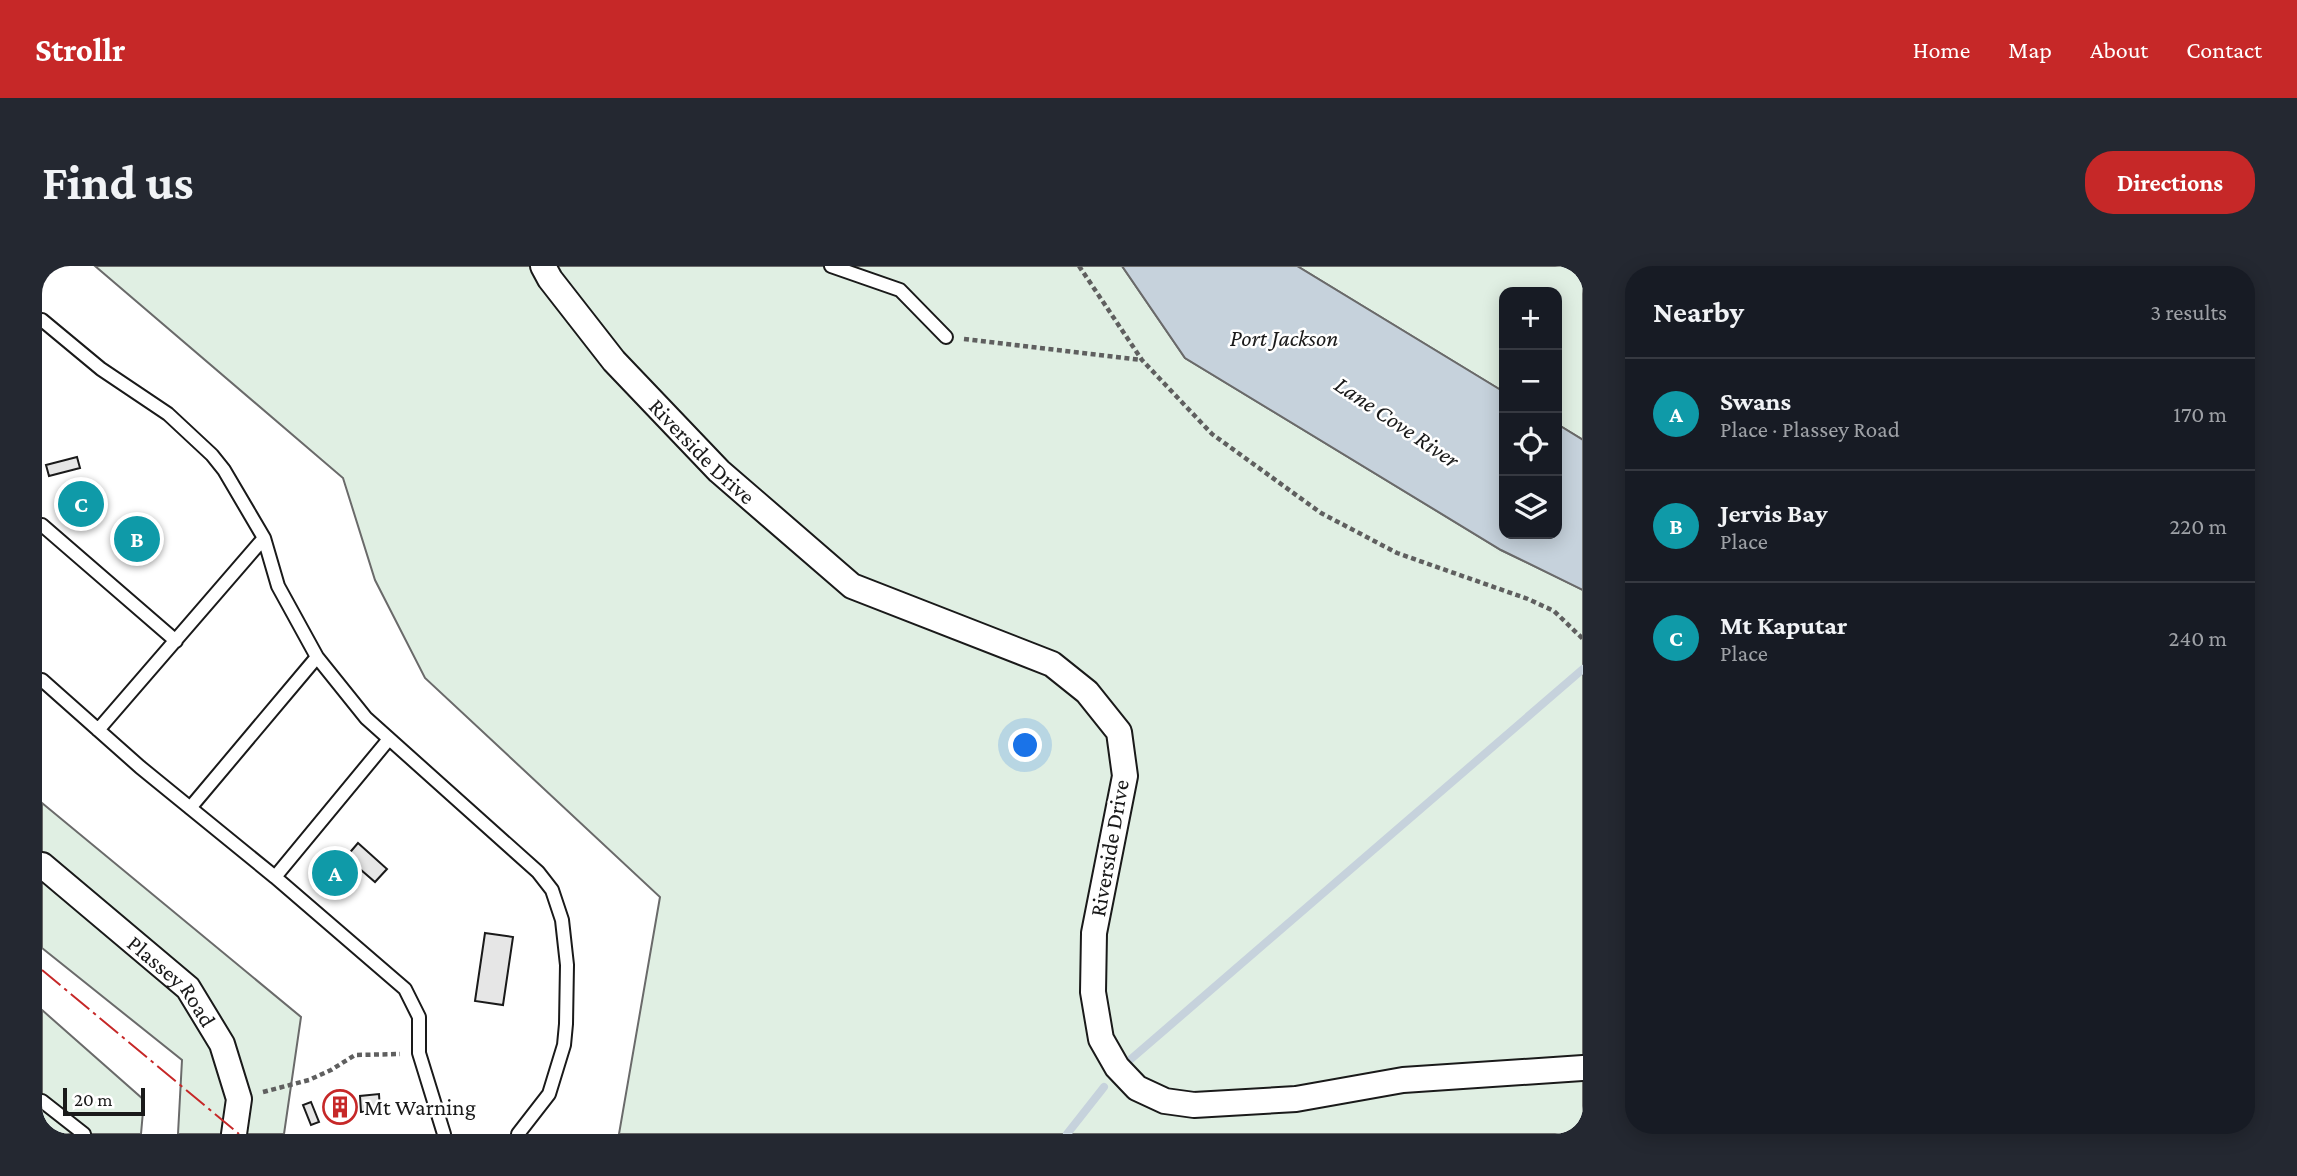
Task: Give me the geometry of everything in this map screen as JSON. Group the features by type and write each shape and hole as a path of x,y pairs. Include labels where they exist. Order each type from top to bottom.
{"street":[{"name":"Riverside Drive","path":"543,266 550,279 614,361 719,471 852,586 1052,664 1087,692 1119,732 1125,776 1094,933 1093,992 1101,1039 1116,1067 1137,1088 1165,1101 1194,1105 1296,1099 1403,1080 1583,1068"},
{"name":"Plassey Road","path":"42,865 187,988 222,1044 239,1099 234,1134"}],"lane":[{"path":"831,266 900,290 946,337"},
{"path":"42,320 101,369 168,414 212,455 224,470 264,538 278,586 317,657 366,718 538,872 552,890 560,909 567,965 564,1045 548,1094 518,1134"},
{"path":"42,525 176,641"},
{"path":"98,730 264,538"},
{"path":"190,808 317,657"},
{"path":"42,680 405,989 419,1017 419,1053 444,1134"},
{"path":"275,877 389,739"},
{"path":"42,1101 84,1134"}],"path":[{"path":"1079,266 1142,360 1212,434 1321,513 1397,553 1528,599 1554,611 1583,639"},
{"path":"946,337 1142,360"},
{"path":"261,1093 309,1080 355,1055 419,1053"}],"green space":[{"path":"95,266 1122,266 1185,358 1501,550 1583,590 1583,1134 619,1134 660,897 425,678 375,580 343,478"},
{"path":"1297,266 1583,266 1583,440 1562,427 1562,287 1499,287 1499,389"},
{"path":"42,803 301,1017 284,1134 178,1134 182,1060 42,948"},
{"path":"42,1010 144,1100 141,1134 42,1134"}],"water":[{"name":"Port Jackson","path":"1122,266 1297,266 1499,389 1499,539 1562,539 1562,427 1583,440 1583,590 1501,550 1185,358"}],"building":[{"path":"77,457 80,468 49,476 46,465"},
{"path":"84,493 88,513 78,515 74,495"},
{"path":"157,526 161,543 117,552 114,536"},
{"path":"358,843 387,869 375,882 346,857"},
{"path":"326,856 354,879 344,891 317,867"},
{"path":"485,933 513,937 503,1005 475,1001"},
{"path":"379,1094 380,1111 361,1112 360,1096"},
{"name":"Mt Warning","path":"345,1097 348,1114 334,1117 331,1099"},
{"path":"311,1102 319,1122 311,1125 303,1105"}],"waterway":[{"path":"1131,1059 1583,669"},
{"path":"1067,1134 1104,1087"}],"power":[{"path":"42,970 239,1134"}],"place":[{"name":"Mt Kaputar","path":"81,504"},
{"name":"Jervis Bay","path":"137,539"},
{"name":"Swans","path":"335,873"},
{"name":"Mt Warning","path":"340,1107"}],"water label":[{"name":"Lane Cove River","path":"1397,422"}]}
